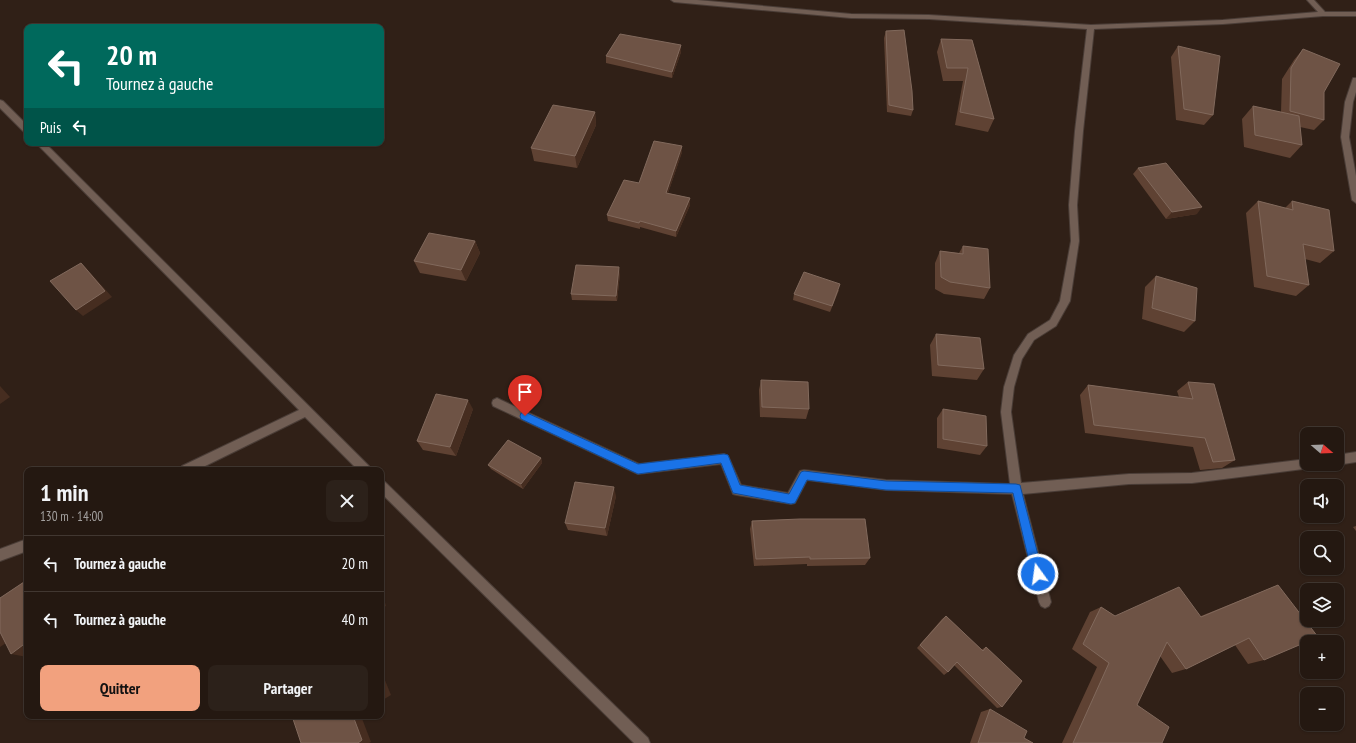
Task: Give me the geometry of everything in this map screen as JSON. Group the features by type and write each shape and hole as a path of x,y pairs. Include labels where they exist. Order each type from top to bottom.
{"street":[{"path":"674,0 713,2 851,16 929,17 1091,27 1223,22 1323,14 1356,14"},
{"path":"1310,0 1323,14"},
{"path":"1045,602 1016,489 1006,412 1009,387 1017,358 1031,337 1053,323 1065,301 1075,241 1073,205 1079,131 1091,27"},
{"path":"1356,80 1349,102 1345,137 1356,200"},
{"path":"0,103 24,127"},
{"path":"43,146 305,412 362,467"},
{"path":"496,403 638,469 724,459 737,490 791,499 804,476 886,485 1016,489 1129,479 1192,478 1300,465"},
{"path":"192,467 305,412"},
{"path":"1344,459 1356,457"},
{"path":"384,489 643,743"},
{"path":"0,555 24,546"}],"building":[{"path":"904,30 913,110 889,105 886,31"},
{"path":"620,34 681,45 672,72 606,56"},
{"path":"941,39 972,40 994,119 960,112 968,68 947,68"},
{"path":"1178,46 1220,56 1213,115 1184,109"},
{"path":"1303,49 1340,64 1324,92 1324,120 1290,111 1291,68"},
{"path":"553,105 595,112 575,156 531,148"},
{"path":"1253,106 1299,116 1302,145 1255,135"},
{"path":"654,141 682,146 666,193 690,198 676,231 640,221 639,223 607,215 624,180 639,183"},
{"path":"1166,163 1202,207 1172,212 1138,168"},
{"path":"1258,201 1293,210 1292,201 1329,210 1334,251 1303,244 1309,285 1267,276"},
{"path":"429,233 475,241 461,270 414,261"},
{"path":"963,246 988,249 990,288 950,282 941,277 940,251 963,254"},
{"path":"81,263 105,291 76,310 50,281"},
{"path":"576,265 619,267 616,296 571,294"},
{"path":"804,272 840,284 832,306 794,294"},
{"path":"1156,276 1197,288 1195,321 1152,308"},
{"path":"936,334 980,338 984,369 938,365"},
{"path":"761,380 808,382 809,409 762,407"},
{"path":"1188,382 1214,384 1235,460 1213,462 1205,438 1094,425 1088,385 1193,399"},
{"path":"436,394 468,400 450,447 417,441"},
{"path":"943,409 986,416 987,446 943,439"},
{"path":"508,440 541,458 521,484 488,465"},
{"path":"575,482 614,487 605,528 565,523"},
{"path":"865,519 870,558 810,559 810,557 756,559 752,521"},
{"path":"24,582 24,644 11,654 0,632 0,598"},
{"path":"1278,585 1300,614 1300,627 1310,627 1316,635 1300,635 1300,645 1264,660 1249,638 1186,669 1167,642 1137,705 1169,727 1162,743 1073,743 1109,663 1083,644 1101,607 1115,616 1179,587 1201,617"},
{"path":"946,616 983,651 986,647 1022,681 1002,707 957,662 948,672 920,645"},
{"path":"990,709 1027,731 1024,738 1033,743 978,743"},
{"path":"293,719 354,719 362,740 358,743 301,743"}],"route":[{"path":"525,416 638,469 724,459 737,490 791,499 804,476 886,485 1016,489 1038,574"}]}
